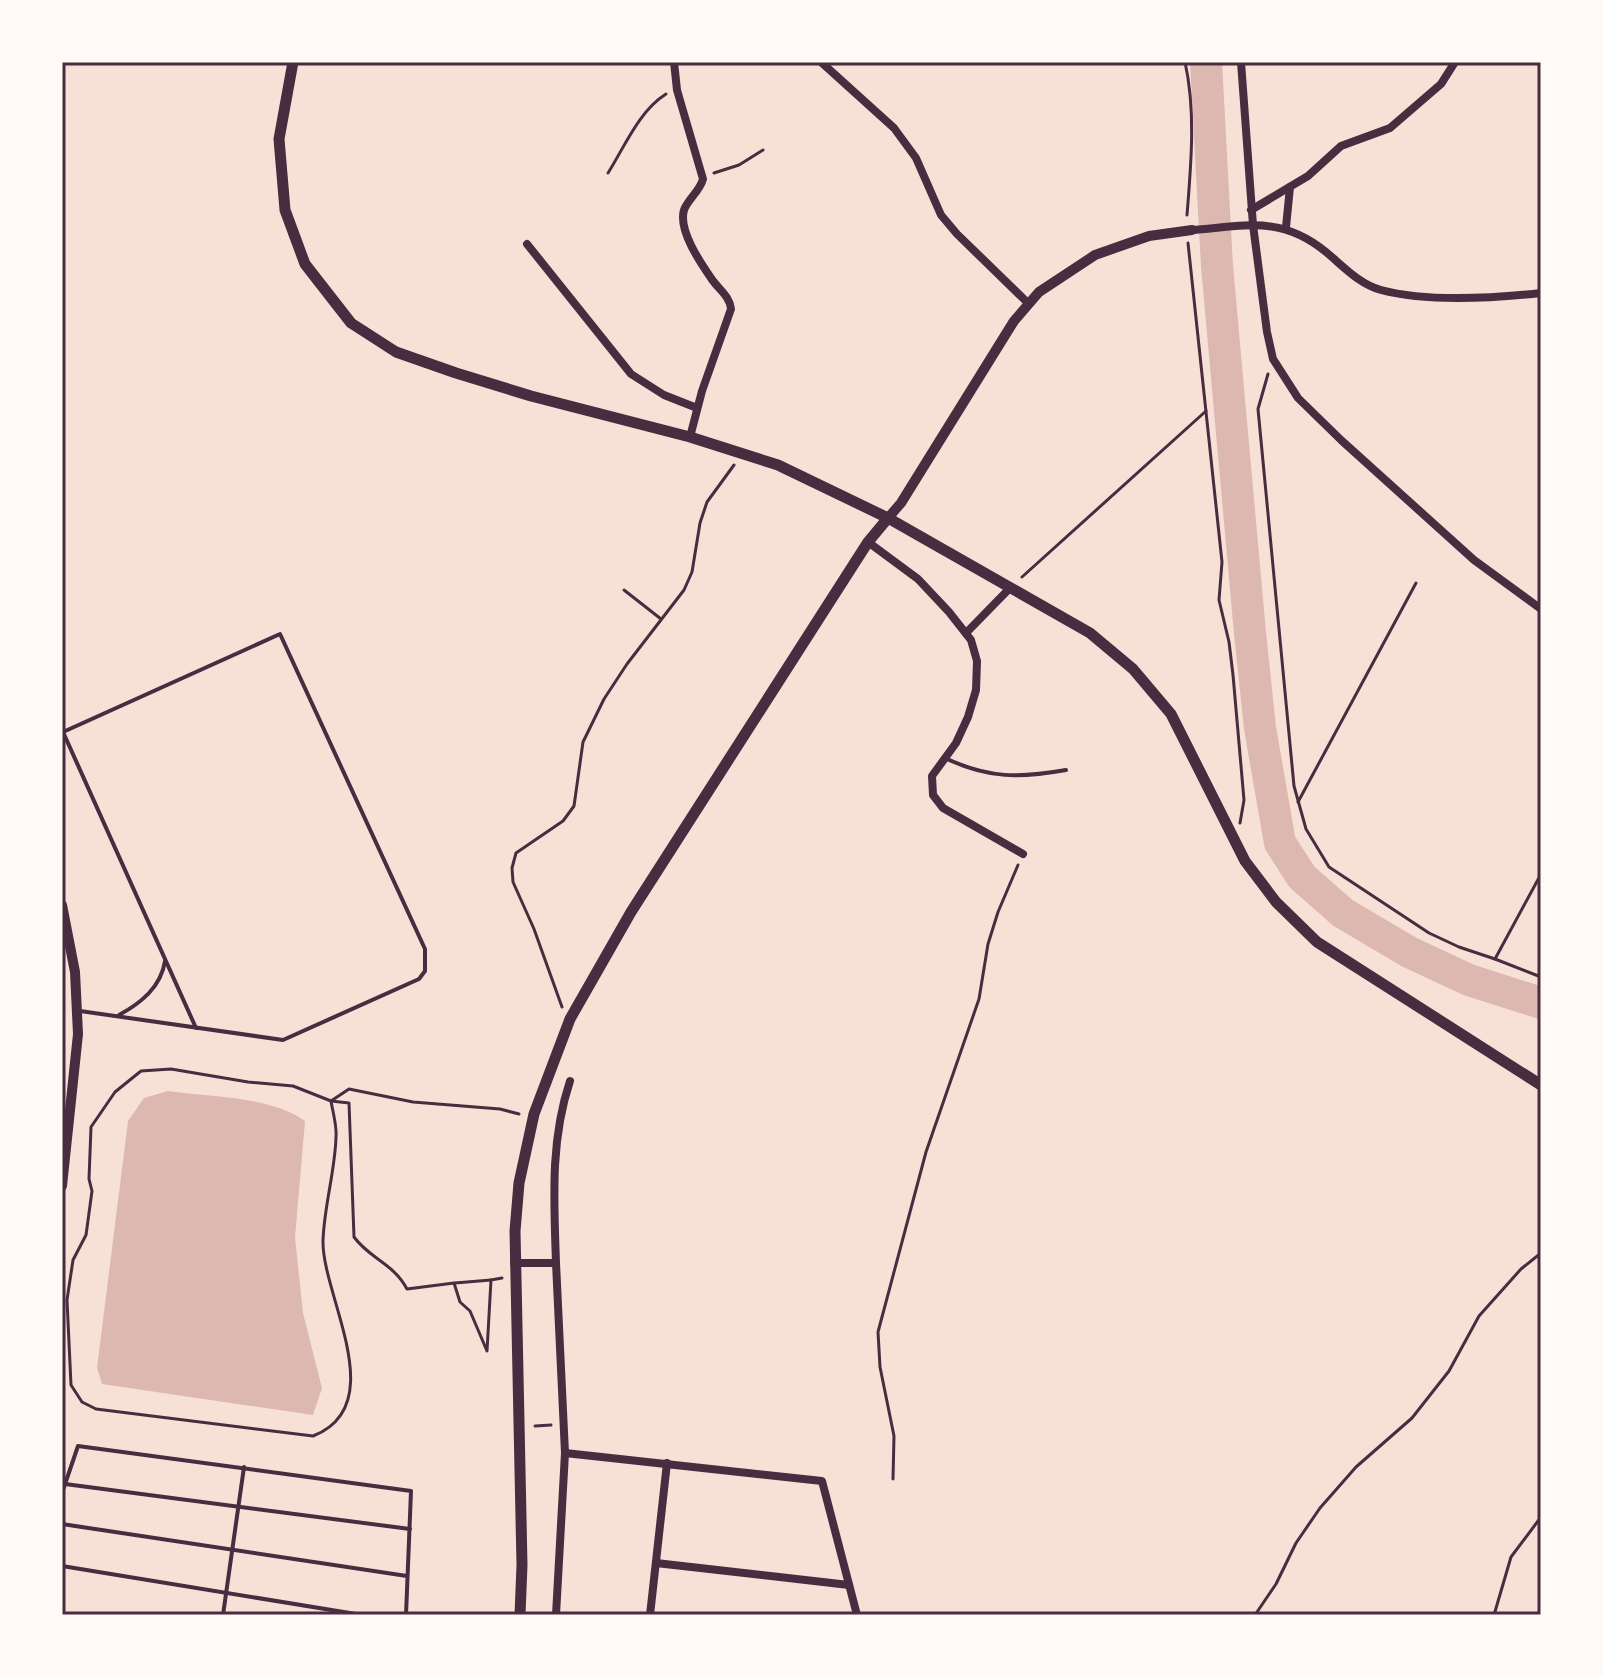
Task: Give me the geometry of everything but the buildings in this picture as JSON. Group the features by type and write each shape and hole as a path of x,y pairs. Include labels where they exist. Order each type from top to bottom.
{"main road":[{"path":"293,62 279,139 285,210 305,264 351,323 396,352 456,373 743,452 812,480 888,518 1090,633 1133,669 1171,714 1245,861 1276,902 1317,942 1541,1085"},
{"path":"520,1615 522,1565 514,1263 519,1183 531,1128 570,1019 631,912 868,542 888,518"}],"street":[{"path":"674,62 677,90 702,174 701,188 685,209 683,222 711,278 730,301 731,309 690,437"},
{"path":"821,62 894,128 916,158 941,215 1029,304"},
{"path":"1241,62 1251,210 1273,359 1298,398 1341,440 1474,560 1541,609"},
{"path":"1251,210 1308,176 1341,146 1390,128 1441,84 1455,62"},
{"path":"1286,227 1290,187"},
{"path":"888,518 901,503 1014,321 1039,292 1095,255 1149,236 1253,225 1286,227 1307,238 1351,274 1379,290 1413,295 1491,298 1541,293"},
{"path":"527,244 631,374 664,395 697,408"},
{"path":"868,542 918,579 966,633 977,661 976,690 968,717 956,743 932,776 933,795 943,808 1023,854"},
{"path":"966,633 1010,588"},
{"path":"62,905 75,972 78,1034 62,1186"},
{"path":"556,1615 565,1453 554,1166 560,1111 570,1081"},
{"path":"514,1263 556,1263"},
{"path":"565,1453 822,1481 857,1615"},
{"path":"650,1615 667,1463"},
{"path":"656,1563 849,1585"}],"lane":[{"path":"77,1011 119,1015 196,1028 283,1040 419,979 425,971 425,949 280,634 63,732 196,1028"},
{"path":"945,758 969,770 1005,776 1026,777 1066,770"},
{"path":"119,1015 134,1007 154,989 165,958"},
{"path":"62,1493 78,1446 411,1491 406,1615"},
{"path":"223,1615 244,1467"},
{"path":"65,1484 410,1529"},
{"path":"62,1524 407,1576"},
{"path":"62,1566 362,1615"}],"path":[{"path":"1185,62 1190,83 1189,230 1222,562 1219,600 1231,653 1244,800 1242,821 1232,836"},
{"path":"608,173 653,103 677,90"},
{"path":"702,174 739,165 763,150"},
{"path":"1273,359 1258,409 1294,786 1306,829 1329,867 1429,933 1541,977"},
{"path":"1010,588 1206,411"},
{"path":"570,1019 560,1003 534,929 513,882 512,868 516,853 563,821 574,806 583,742 604,699 684,590 692,572 700,523 707,502 743,452"},
{"path":"1298,802 1416,583"},
{"path":"624,590 661,619"},
{"path":"893,1479 894,1436 882,1382 878,1332 926,1152 979,999 988,944 1023,854"},
{"path":"1495,959 1541,874"},
{"path":"331,1101 337,1134 323,1241 325,1270 344,1327 349,1358 348,1406 328,1430 313,1436 96,1409 82,1402 71,1385 67,1300 73,1260 86,1235 92,1191 89,1179 91,1127 115,1092 141,1071 171,1069 293,1086 331,1101 349,1103 354,1237 364,1250 382,1259 399,1274 407,1289 500,1280 514,1263"},
{"path":"331,1101 349,1089 413,1102 500,1109 520,1115"},
{"path":"1255,1615 1320,1508 1356,1467 1412,1418 1449,1371 1479,1316 1521,1269 1541,1253"},
{"path":"454,1283 460,1302 470,1311 487,1351 491,1280"},
{"path":"533,1426 563,1424"},
{"path":"1494,1615 1511,1557 1541,1517"}],"shaded area":[{"path":"168,1091 258,1102 305,1121 295,1237 303,1313 322,1388 313,1415 102,1384 97,1368 128,1121 144,1098"}],"waterway":[{"path":"1206,62 1217,266 1250,633 1260,728 1280,843 1302,877 1343,913 1409,952 1469,980 1541,1003"}]}
